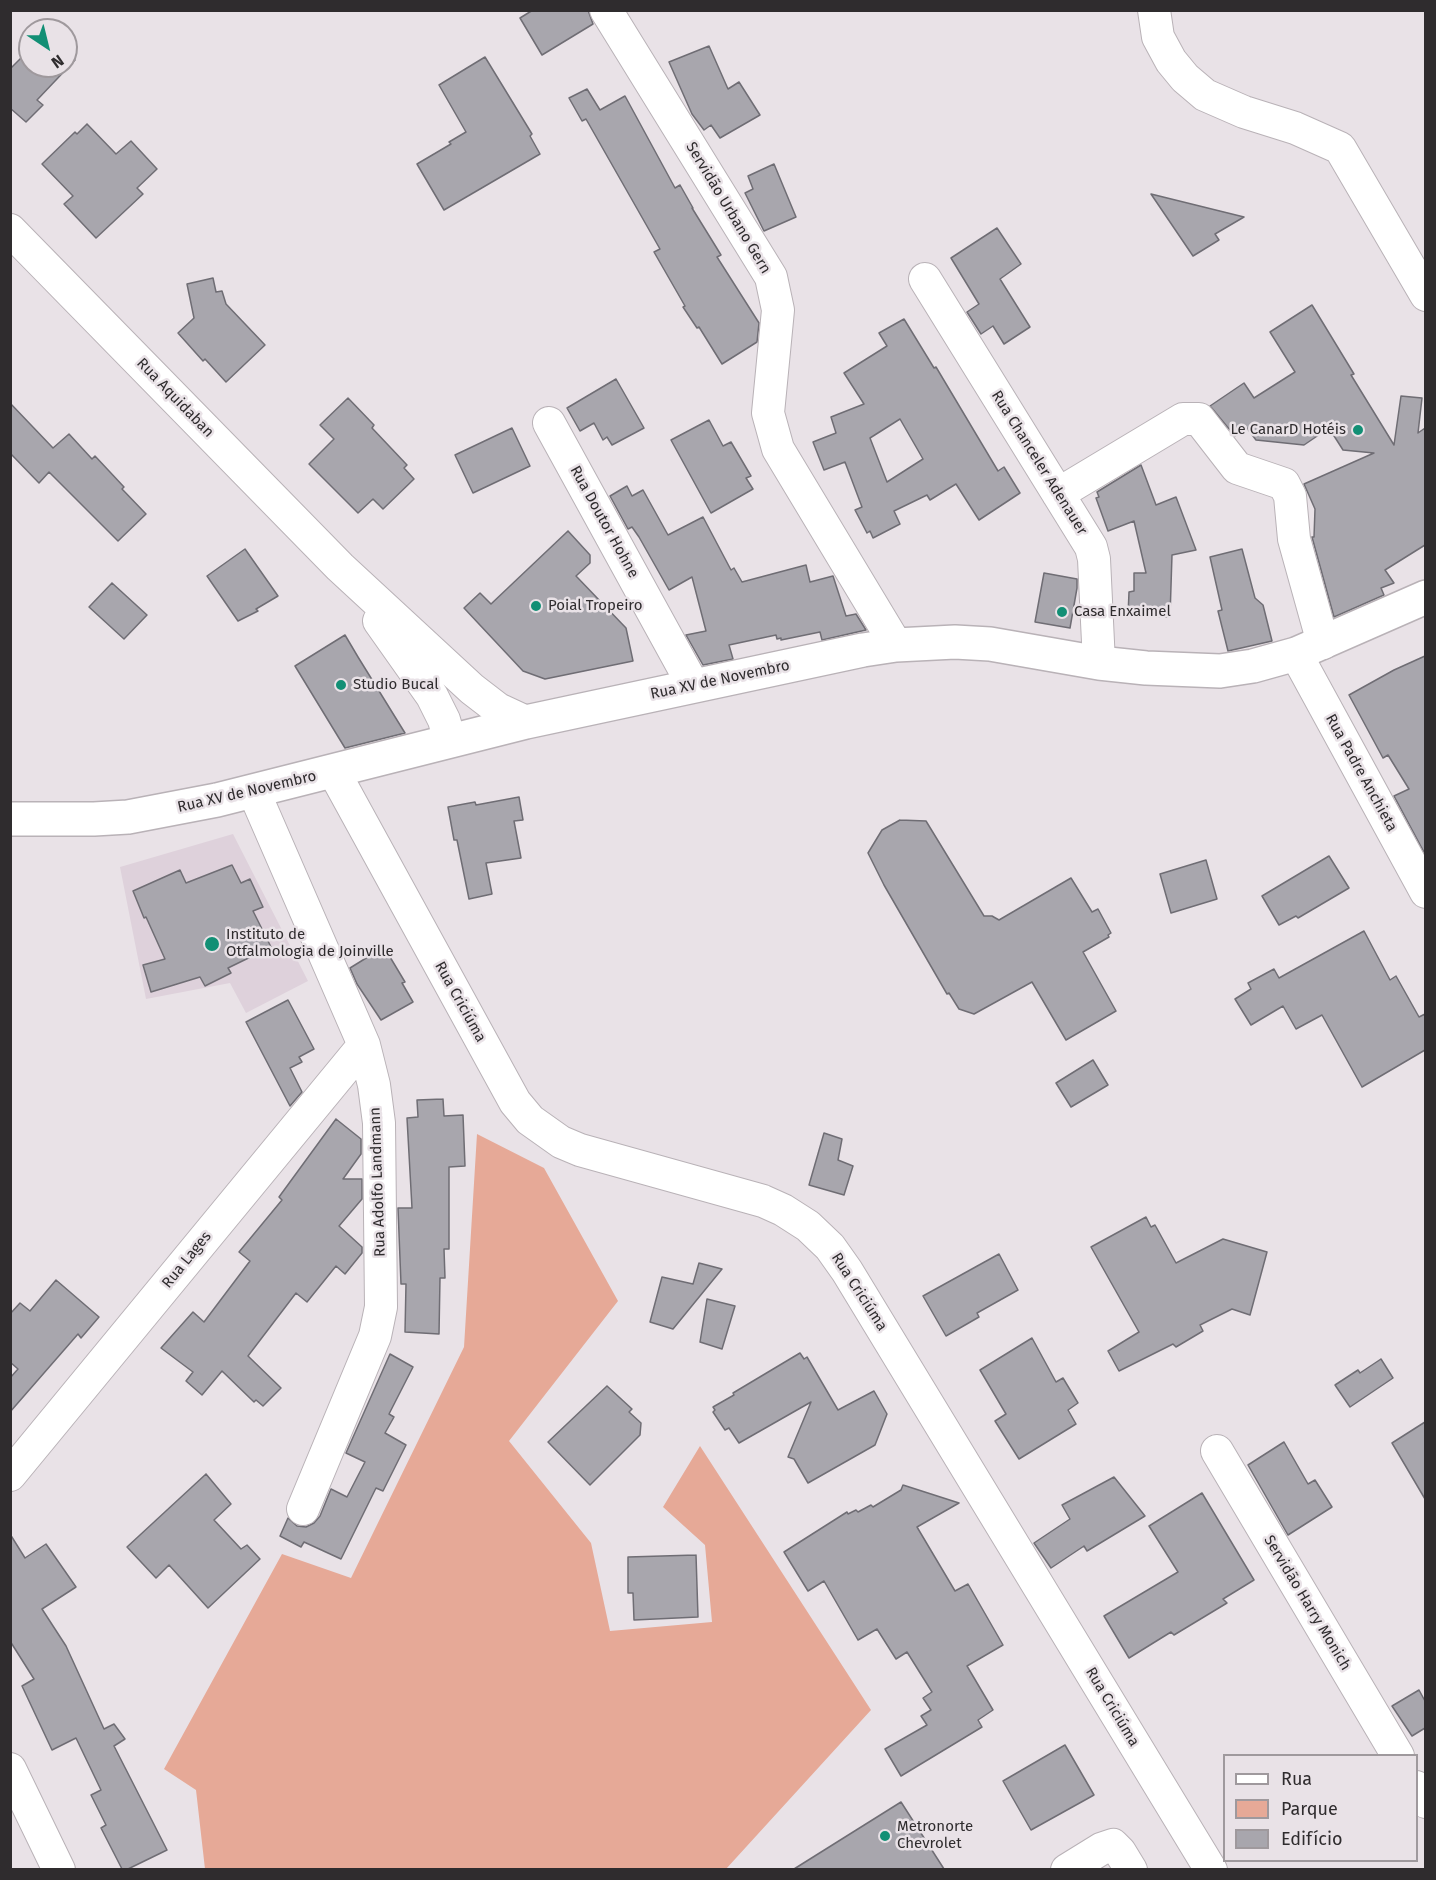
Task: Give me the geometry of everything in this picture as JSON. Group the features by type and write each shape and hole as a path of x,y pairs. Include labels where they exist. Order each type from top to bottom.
{"main road":[{"name":"Rua XV de Novembro","path":"10,819 128,817 254,792 526,722 863,650 896,645 933,642 990,644 1146,669 1220,670 1253,666 1309,648 1425,597"}],"street":[{"name":"Servidão Urbano Gern","path":"606,10 771,277 778,310 768,413 778,449 896,645"},
{"path":"1154,10 1158,37 1171,61 1185,78 1205,95 1244,112 1295,128 1340,148 1425,295"},
{"name":"Rua Aquidaban","path":"10,230 340,567 472,690 498,709 526,722"},
{"name":"Rua Chanceler Adenauer","path":"925,279 1091,547 1094,559 1098,663"},
{"name":"Rua Padre Anchieta","path":"1058,494 1184,419 1199,419 1237,468 1284,484 1290,496 1293,539 1309,648 1425,892"},
{"name":"Rua Doutor Hohne","path":"549,423 693,686"},
{"name":"Rua Aquidaban","path":"340,567 432,696 444,720 450,741"},
{"name":"Rua Criciúma","path":"334,772 515,1102 530,1120 561,1143 580,1150 763,1201 783,1209 808,1226 830,1247 1211,1869"},
{"name":"Rua Adolfo Landmann","path":"254,792 364,1045 374,1085 379,1123 381,1306 375,1336 303,1509"},
{"name":"Rua Lages","path":"10,1475 364,1045"},
{"name":"Servidão Harry Monich","path":"1217,1451 1397,1754"},
{"path":"10,1769 59,1869"},
{"path":"1068,1869 1101,1849 1113,1845 1131,1869"}],"shaded area":[{"name":"Instituto de Otfalmologia de Joinville","path":"233,834 308,981 246,1013 230,983 146,999 120,867"}],"green space":[{"path":"477,1134 544,1168 618,1301 509,1441 591,1543 610,1631 712,1622 705,1545 663,1507 700,1446 871,1710 726,1869 205,1869 196,1790 164,1769 282,1554 351,1578 464,1347"}],"building":[{"path":"533,10 588,10 593,24 542,55 520,18"},
{"path":"709,46 728,89 739,82 760,115 720,138 711,125 704,130 692,114 669,62"},
{"path":"485,57 532,134 530,136 540,154 444,210 417,164 451,144 449,142 466,132 439,85"},
{"path":"18,61 18,78 58,78 37,100 43,105 26,122 10,108 10,69"},
{"path":"587,89 600,110 625,96 675,188 680,185 721,255 717,257 759,323 757,342 722,364 699,327 697,328 683,307 685,306 654,252 660,249 586,119 582,121 569,98"},
{"path":"87,124 116,154 131,141 157,169 137,188 143,194 96,238 64,204 73,196 42,164 75,132 77,134"},
{"path":"774,164 796,217 764,231 745,193 753,189 748,176"},
{"path":"1151,194 1244,217 1215,234 1219,240 1193,256"},
{"path":"997,228 1021,264 1000,279 1030,327 1004,344 993,326 981,334 967,312 979,304 951,258"},
{"path":"213,278 216,292 222,291 226,304 265,345 226,382 178,333 194,318 187,284"},
{"path":"1312,305 1394,445 1401,396 1422,398 1418,433 1425,428 1425,545 1385,570 1394,583 1381,588 1384,595 1334,617 1312,537 1314,537 1315,509 1304,484 1374,453 1343,450 1329,428 1304,445 1256,440 1247,428 1235,436 1210,406 1244,383 1254,398 1295,372 1270,332"},
{"path":"904,319 934,368 936,367 998,471 1004,467 1020,493 979,520 956,484 930,500 927,495 894,511 900,524 873,538 870,531 867,533 855,510 862,507 845,462 824,470 813,442 836,433 831,417 864,404 844,373 887,346 879,333","holes":["900,419 923,459 887,482 870,438"]},
{"path":"616,379 644,428 612,445 607,437 603,440 594,423 580,431 567,408"},
{"path":"348,398 374,425 372,428 407,465 404,468 414,479 383,509 373,499 358,513 309,464 334,439 320,425"},
{"path":"10,403 53,448 69,434 92,459 95,456 146,514 118,541 49,472 39,483 10,453"},
{"path":"709,420 723,446 731,442 751,476 746,478 753,489 711,513 671,440"},
{"path":"512,428 530,466 473,493 455,455"},
{"path":"1141,465 1156,505 1176,497 1196,550 1172,555 1170,617 1128,616 1129,592 1134,591 1134,573 1146,573 1134,521 1108,531 1096,498 1099,497 1097,492"},
{"path":"627,486 632,496 643,490 668,535 703,517 731,570 734,568 742,582 806,565 810,582 833,576 846,616 856,614 866,630 822,640 820,632 781,640 781,638 777,639 776,635 729,645 733,659 703,665 686,635 706,631 692,577 669,590 639,537 632,527 628,529 610,496"},
{"name":"Poial Tropeiro","path":"568,531 590,555 590,563 576,576 626,628 633,661 545,679 523,671 464,608 480,593 491,604"},
{"path":"245,549 278,596 256,609 258,611 238,621 207,576"},
{"path":"1242,549 1255,598 1263,605 1272,641 1228,651 1218,611 1222,610 1210,557"},
{"path":"1044,573 1077,579 1070,628 1035,622"},
{"path":"112,583 147,615 124,639 89,607"},
{"name":"Studio Bucal","path":"345,635 405,733 345,748 295,666"},
{"path":"1425,656 1425,854 1394,796 1409,789 1388,755 1383,758 1349,695"},
{"path":"519,797 523,820 514,821 521,858 486,863 492,894 469,899 448,807 475,802 476,805"},
{"path":"900,820 926,821 984,916 992,916 999,920 1071,878 1092,912 1098,909 1111,933 1109,937 1083,952 1116,1011 1066,1040 1032,982 974,1014 959,1009 949,993 947,994 868,853 882,830"},
{"path":"1329,856 1349,888 1298,918 1296,916 1279,925 1262,896"},
{"path":"1206,860 1217,899 1171,913 1160,874"},
{"path":"232,865 241,883 250,879 263,907 253,911 271,947 228,968 231,973 205,986 200,977 151,992 143,965 165,959 133,891 180,870 186,883"},
{"path":"1364,931 1390,980 1396,976 1419,1017 1425,1014 1425,1050 1362,1087 1322,1015 1296,1029 1283,1006 1251,1025 1235,999 1251,989 1248,983 1274,969 1279,978"},
{"path":"384,947 405,982 402,983 413,1002 381,1020 357,984 350,968"},
{"path":"288,1000 314,1049 299,1057 302,1062 290,1068 302,1092 290,1106 246,1022"},
{"path":"1093,1060 1108,1085 1071,1107 1056,1083"},
{"path":"443,1099 444,1116 463,1115 465,1166 449,1167 449,1249 444,1249 445,1278 440,1278 439,1334 405,1332 406,1284 401,1284 398,1208 412,1208 407,1118 418,1117 417,1100"},
{"path":"336,1119 361,1139 361,1154 343,1179 362,1179 362,1199 339,1226 362,1247 362,1253 345,1274 336,1266 307,1302 296,1293 248,1356 281,1388 263,1406 256,1400 254,1402 222,1371 202,1395 186,1381 193,1372 161,1348 193,1312 204,1322 250,1261 239,1252 282,1200 279,1197"},
{"path":"824,1133 842,1139 838,1160 853,1166 844,1195 809,1185"},
{"path":"1146,1217 1151,1227 1155,1225 1176,1263 1223,1239 1267,1252 1250,1315 1232,1309 1200,1325 1203,1331 1176,1347 1173,1344 1119,1371 1108,1351 1139,1332 1091,1247"},
{"path":"999,1254 1018,1290 977,1313 979,1317 946,1336 923,1296"},
{"path":"699,1263 722,1269 673,1329 650,1322 662,1277 693,1284"},
{"path":"56,1280 99,1317 81,1338 78,1334 10,1412 10,1378 18,1369 10,1362 10,1314 20,1303 30,1311"},
{"path":"707,1299 735,1306 722,1349 700,1342"},
{"path":"1032,1338 1056,1382 1063,1378 1078,1403 1068,1410 1076,1424 1019,1459 995,1421 1006,1414 980,1370"},
{"path":"800,1353 804,1359 807,1357 838,1410 874,1391 887,1414 875,1445 808,1483 794,1459 788,1457 811,1402 739,1443 729,1428 725,1430 713,1412 715,1410 713,1407 734,1395 733,1393"},
{"path":"390,1354 413,1367 389,1414 394,1417 385,1433 406,1445 383,1491 376,1488 341,1559 304,1542 301,1547 280,1536 288,1518 297,1526 306,1527 314,1523 320,1516 331,1489 347,1497 365,1462 346,1453"},
{"path":"1381,1359 1393,1378 1350,1407 1335,1385 1358,1370 1360,1373"},
{"path":"607,1386 632,1409 629,1412 641,1423 640,1435 590,1485 548,1442"},
{"path":"1425,1422 1425,1499 1392,1443"},
{"path":"1284,1442 1308,1484 1315,1480 1332,1507 1288,1535 1248,1465"},
{"path":"206,1474 231,1504 214,1520 241,1549 247,1545 260,1559 208,1608 169,1565 156,1578 127,1547"},
{"path":"1114,1477 1145,1516 1087,1551 1084,1546 1051,1568 1034,1543 1070,1519 1062,1505"},
{"path":"903,1485 959,1503 917,1527 955,1591 968,1584 1003,1645 967,1666 993,1710 978,1720 982,1727 901,1776 885,1749 927,1725 921,1716 931,1710 923,1698 932,1692 907,1652 896,1659 877,1629 858,1640 824,1581 808,1591 784,1552 847,1512 848,1514 856,1510 858,1512 871,1505 873,1507 901,1490"},
{"path":"1202,1493 1254,1580 1223,1599 1227,1603 1174,1635 1171,1632 1129,1658 1104,1616 1178,1572 1149,1526"},
{"path":"10,1534 25,1558 46,1544 76,1587 42,1609 66,1646 104,1729 114,1724 125,1739 114,1746 167,1850 128,1869 122,1869 101,1828 106,1825 91,1795 101,1790 76,1738 52,1750 22,1686 34,1679 10,1641"},
{"path":"696,1555 698,1617 634,1620 633,1593 628,1593 628,1557"},
{"path":"1419,1690 1425,1701 1425,1728 1412,1736 1392,1706"},
{"path":"1065,1745 1094,1795 1031,1830 1003,1781"},
{"name":"Metronorte Chevrolet","path":"901,1802 944,1869 794,1869"}],"place":[{"name":"Le CanarD Hotéis","path":"1358,430"},
{"name":"Poial Tropeiro","path":"536,606"},
{"name":"Casa Enxaimel","path":"1062,612"},
{"name":"Studio Bucal","path":"341,685"},
{"name":"Instituto de Otfalmologia de Joinville","path":"212,944"},
{"name":"Metronorte Chevrolet","path":"885,1836"}]}
